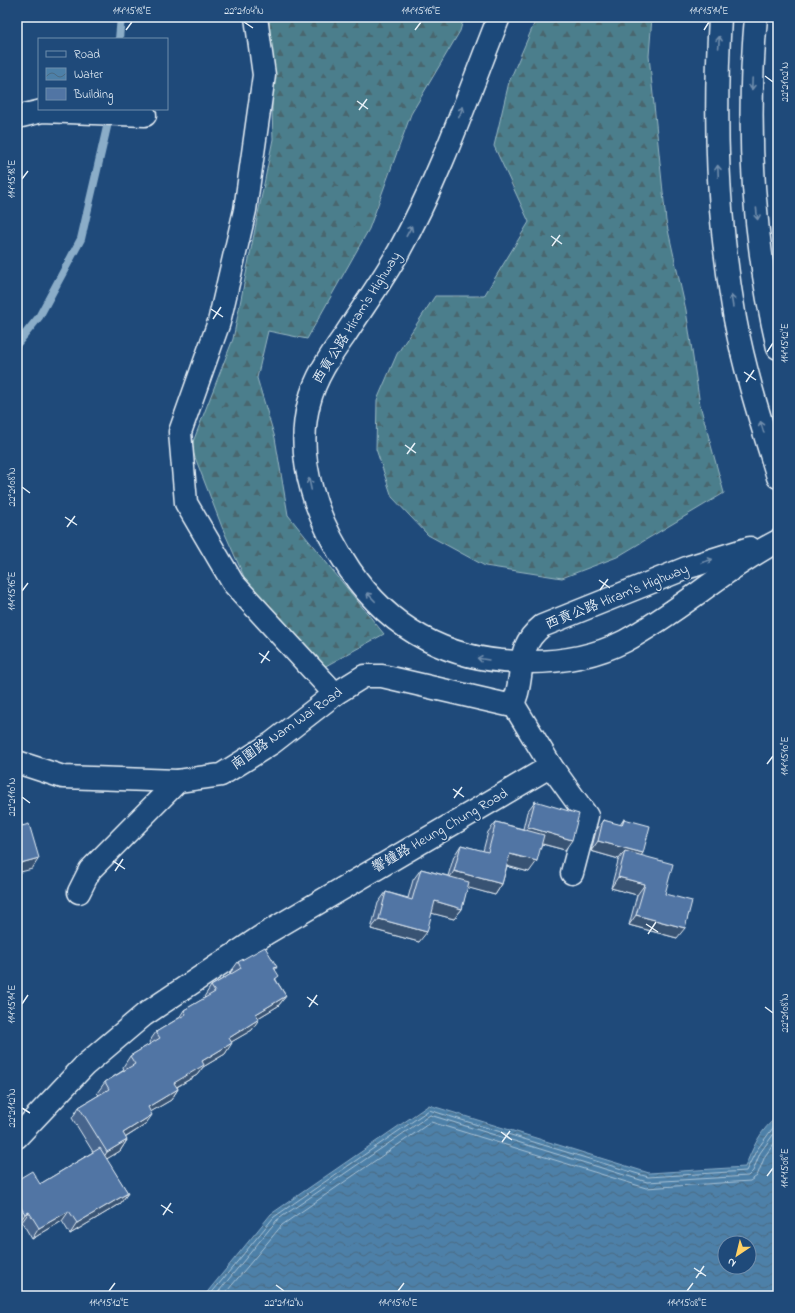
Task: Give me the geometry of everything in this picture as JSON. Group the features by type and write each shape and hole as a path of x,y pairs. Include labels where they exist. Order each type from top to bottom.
{"street":[{"path":"256,17 264,75 245,210 219,322 180,432 186,503 233,583 335,694"},
{"name":"西貢公路 Hiram's Highway","path":"499,17 438,168 411,228 382,278 329,358 314,387 306,418 305,440 310,482 315,504 336,550 362,588 412,631 449,650 481,659 521,662 573,660 597,653 625,641 659,620 738,564 778,540"},
{"path":"720,17 716,82 716,151 720,207 727,269 735,321 755,405 778,477"},
{"path":"756,17 752,95 753,172 761,260 778,348"},
{"path":"17,118 42,111 145,115"},
{"name":"西貢公路 Hiram's Highway","path":"521,662 527,641 533,633 548,623 689,567 778,540"},
{"path":"521,662 519,686 512,702 551,766 587,816 572,873"},
{"name":"南圍路 Nam Wai Road","path":"17,762 63,777 178,780 221,775 272,742 335,694 364,676 382,676 504,704 512,702"},
{"name":"響鐘路 Heung Chung Road","path":"17,1137 85,1065 144,1014 265,934 551,766"},
{"path":"79,892 90,870 178,780"}],"green space":[{"path":"269,17 464,17 460,31 411,114 369,229 307,339 268,331 257,378 275,438 288,515 384,634 322,668 249,588 222,527 191,447 233,339 273,139"},
{"path":"537,17 652,17 649,56 666,221 686,310 700,405 724,493 617,557 562,578 485,566 428,535 392,497 376,449 377,400 397,354 435,296 484,296 529,222 494,146 509,82"}],"water":[{"path":"429,1105 649,1173 745,1167 754,1146 762,1133 772,1121 778,1117 778,1296 204,1296 271,1214"}],"building":[{"path":"535,801 579,814 572,840 528,827"},
{"path":"17,808 22,826 29,824 39,858 17,864"},
{"path":"624,819 650,826 643,853 598,841 603,820 622,825"},
{"path":"496,822 544,835 537,861 510,854 502,884 454,871 461,845 488,852"},
{"path":"625,851 673,864 665,894 692,901 685,928 636,915 645,884 618,877"},
{"path":"421,869 469,882 462,909 435,901 427,932 379,919 386,892 412,900"},
{"path":"265,947 277,967 274,968 279,976 275,979 286,996 256,1014 259,1019 229,1038 232,1043 202,1061 204,1065 174,1083 178,1089 148,1107 152,1115 123,1133 127,1140 107,1152 79,1107 109,1089 105,1082 135,1064 130,1056 160,1038 156,1032 186,1014 184,1010 215,992 211,986 241,968 238,962"},
{"path":"100,1148 128,1193 77,1223 69,1211 39,1228 29,1212 25,1214 20,1206 17,1208 17,1180 32,1171 40,1184"}],"waterway":[{"path":"119,38 121,17"},
{"path":"17,344 39,317 81,239 110,114"}]}
